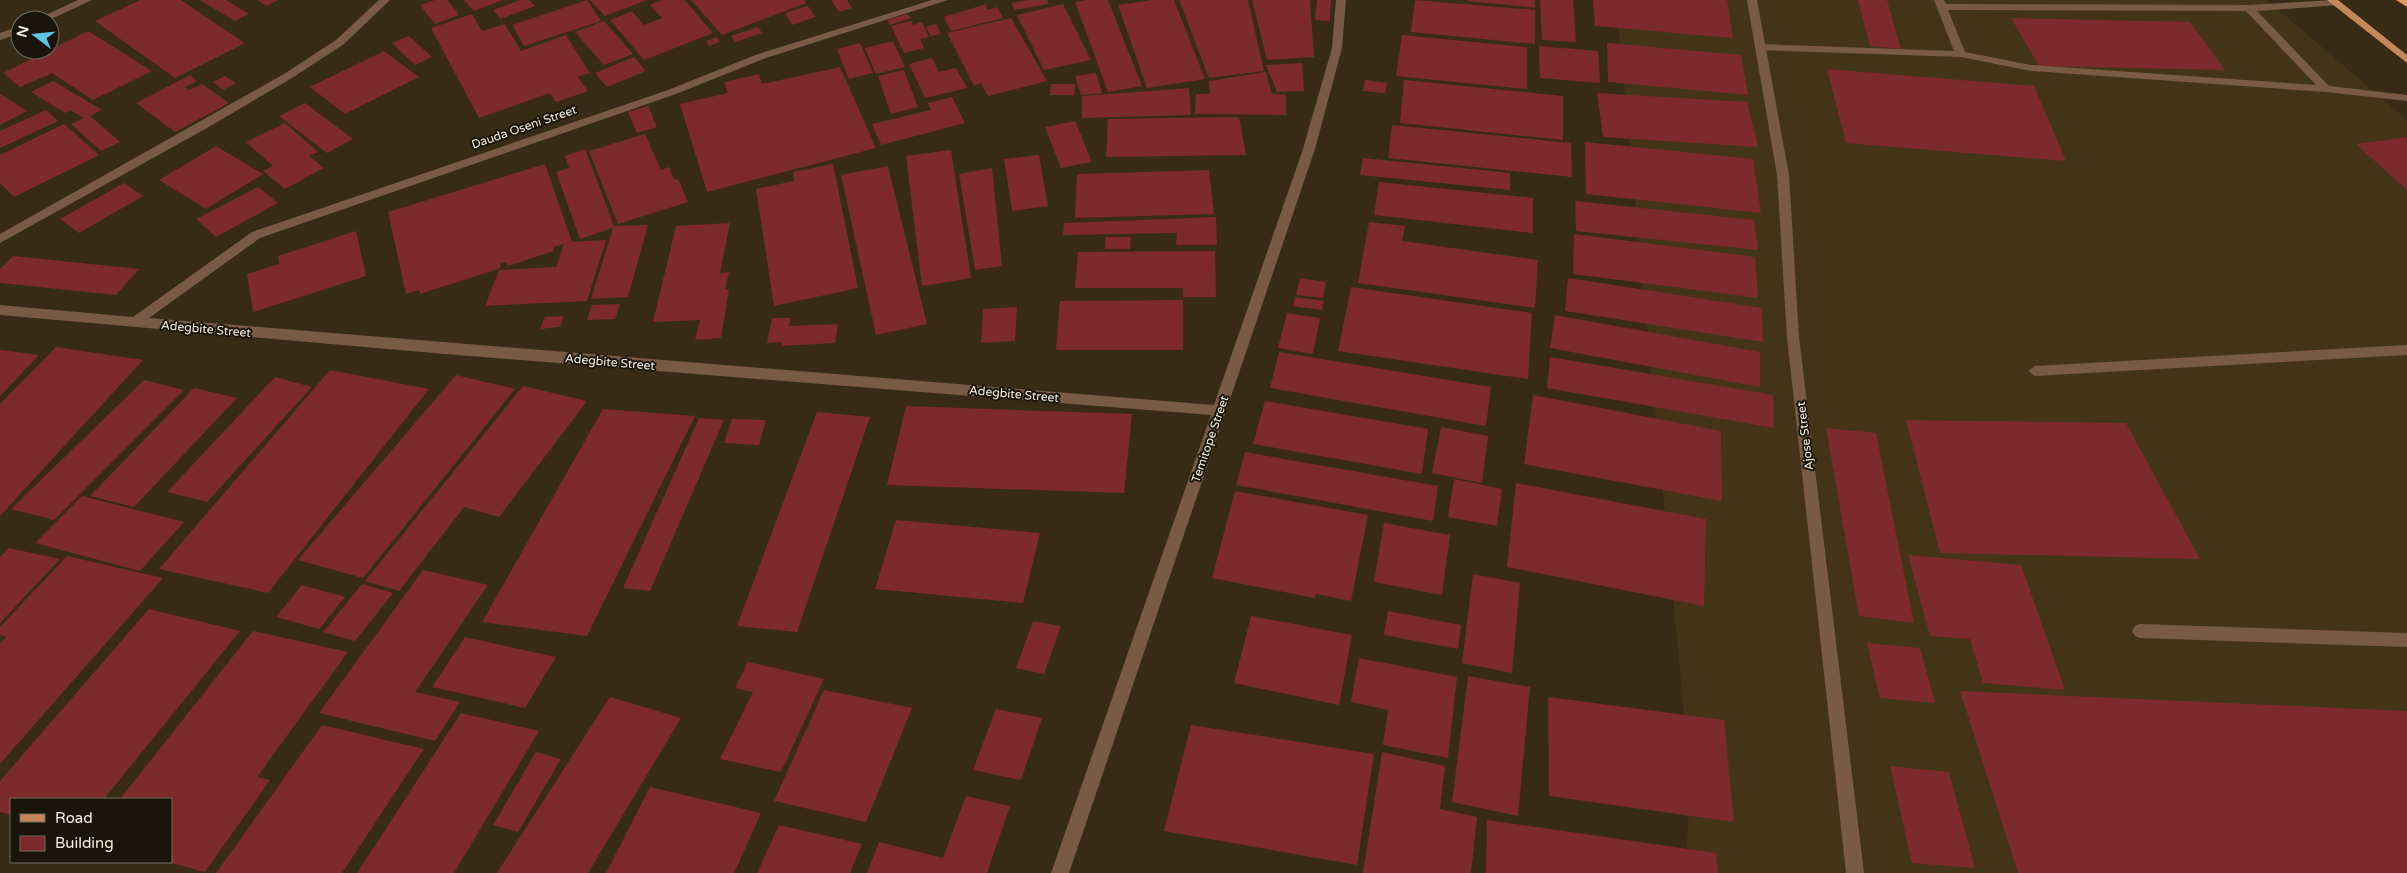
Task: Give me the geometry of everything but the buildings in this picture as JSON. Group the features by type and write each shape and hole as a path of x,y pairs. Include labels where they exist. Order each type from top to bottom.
{"highway":[{"path":"2402,0 2407,4"}],"main road":[{"path":"2333,1 2407,60"}],"street":[{"path":"60,11 87,0"},
{"path":"0,239 203,126 288,76 340,42 385,0"},
{"name":"Dauda Oseni Street","path":"134,323 256,235 672,92 762,56 944,0"},
{"name":"Temitope Street","path":"1060,873 1309,148 1337,48 1341,0"},
{"name":"Ajose Street","path":"1752,0 1783,175 1793,337 1855,873"},
{"path":"1760,47 1961,54 1940,3 2249,8 2333,1"},
{"path":"2249,8 2326,89 2407,98"},
{"name":"Adegbite Street","path":"0,310 134,323 1220,411"},
{"path":"2035,371 2407,350"},
{"path":"2140,631 2407,640"}],"lane":[{"path":"1961,54 2031,68 2326,89"}],"shaded area":[{"path":"1616,0 2267,0 2407,120 2407,873 1686,873 1690,776"}]}
